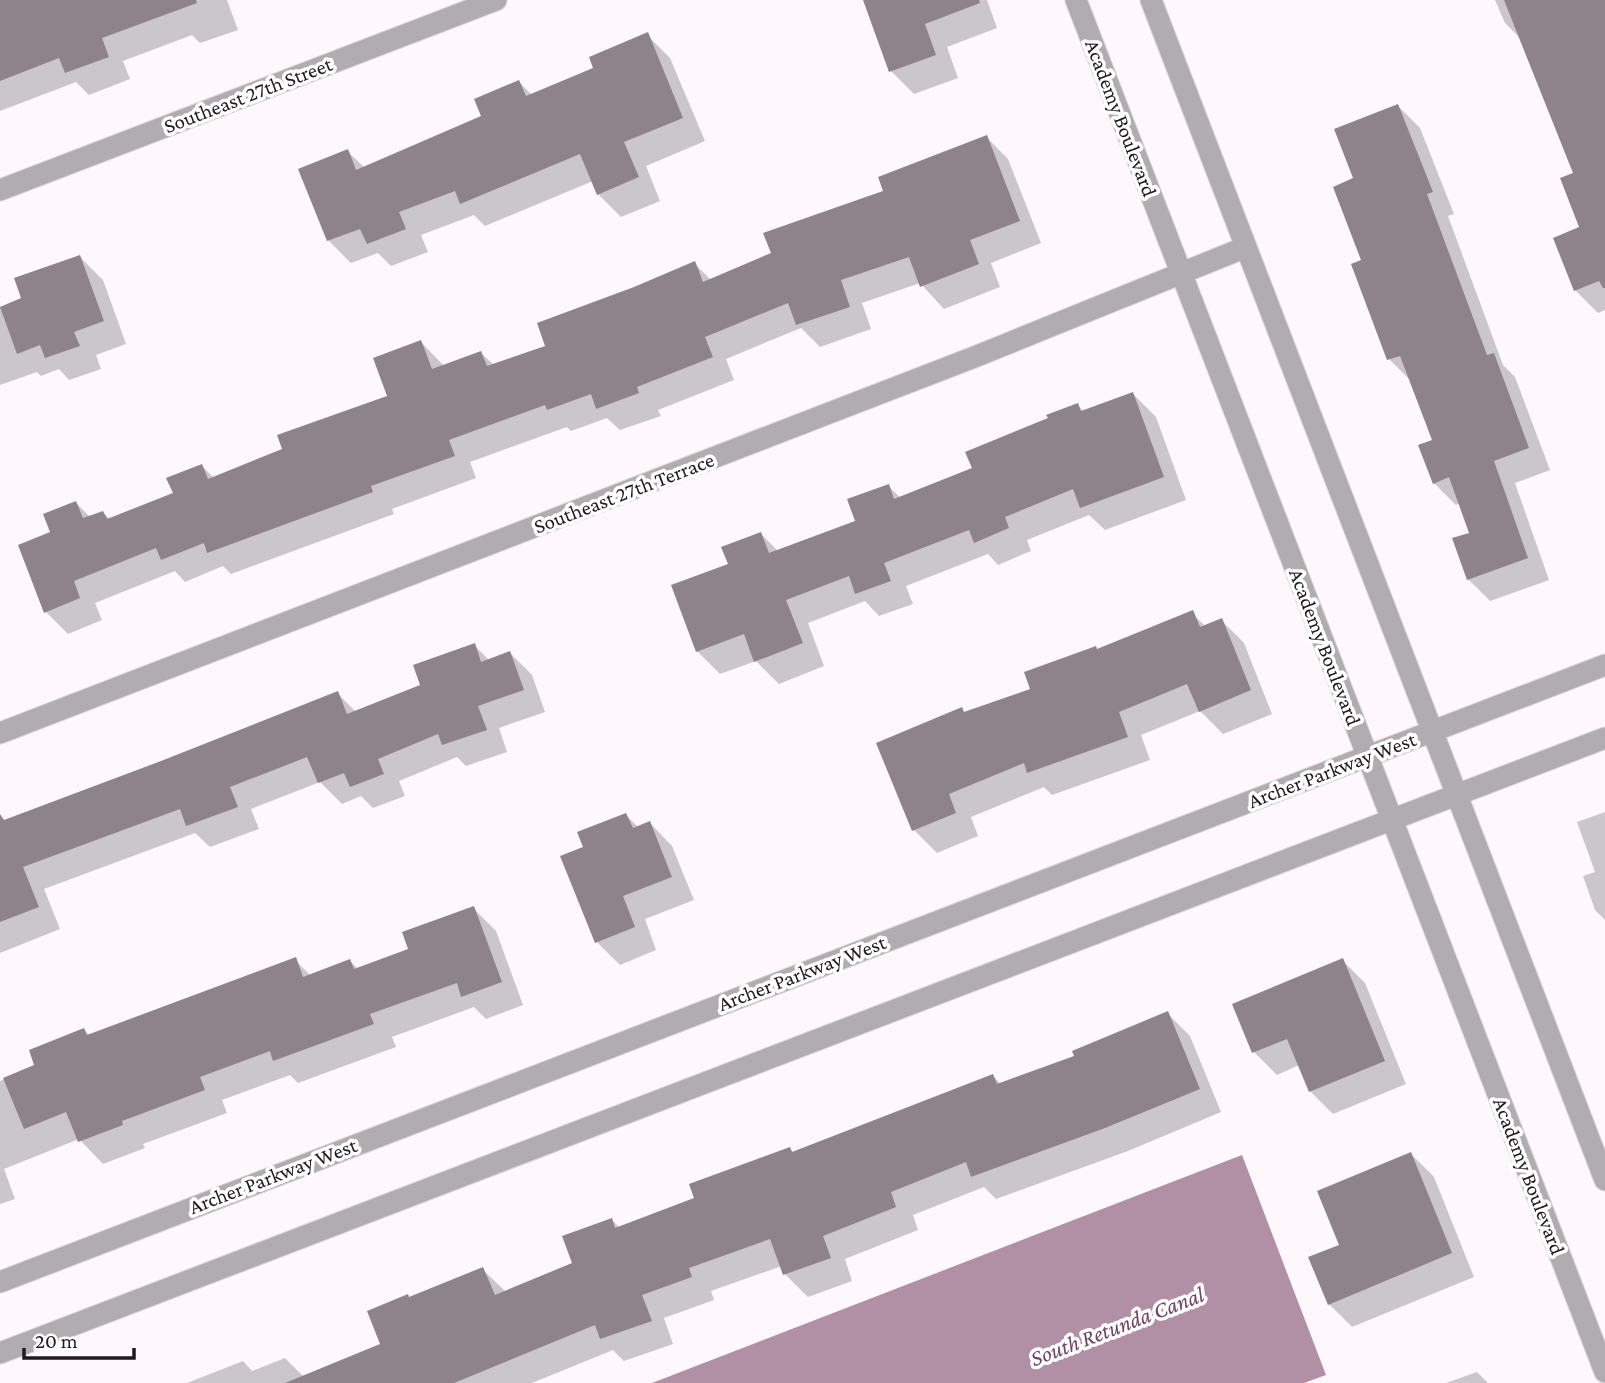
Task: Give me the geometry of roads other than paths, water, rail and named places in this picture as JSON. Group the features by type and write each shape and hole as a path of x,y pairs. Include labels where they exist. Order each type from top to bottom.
{"street":[{"name":"Southeast 27th Street","path":"0,190 496,0"},
{"name":"Academy Boulevard","path":"1076,0 1605,1372"},
{"path":"1151,0 1605,1180"},
{"name":"Southeast 27th Terrace","path":"0,733 978,356 1246,247"},
{"name":"Archer Parkway West","path":"0,1282 1605,665"},
{"path":"0,1353 1605,738"}],"water":[{"name":"South Retunda Canal","path":"1242,1155 1326,1375 1304,1383 652,1383"}]}
